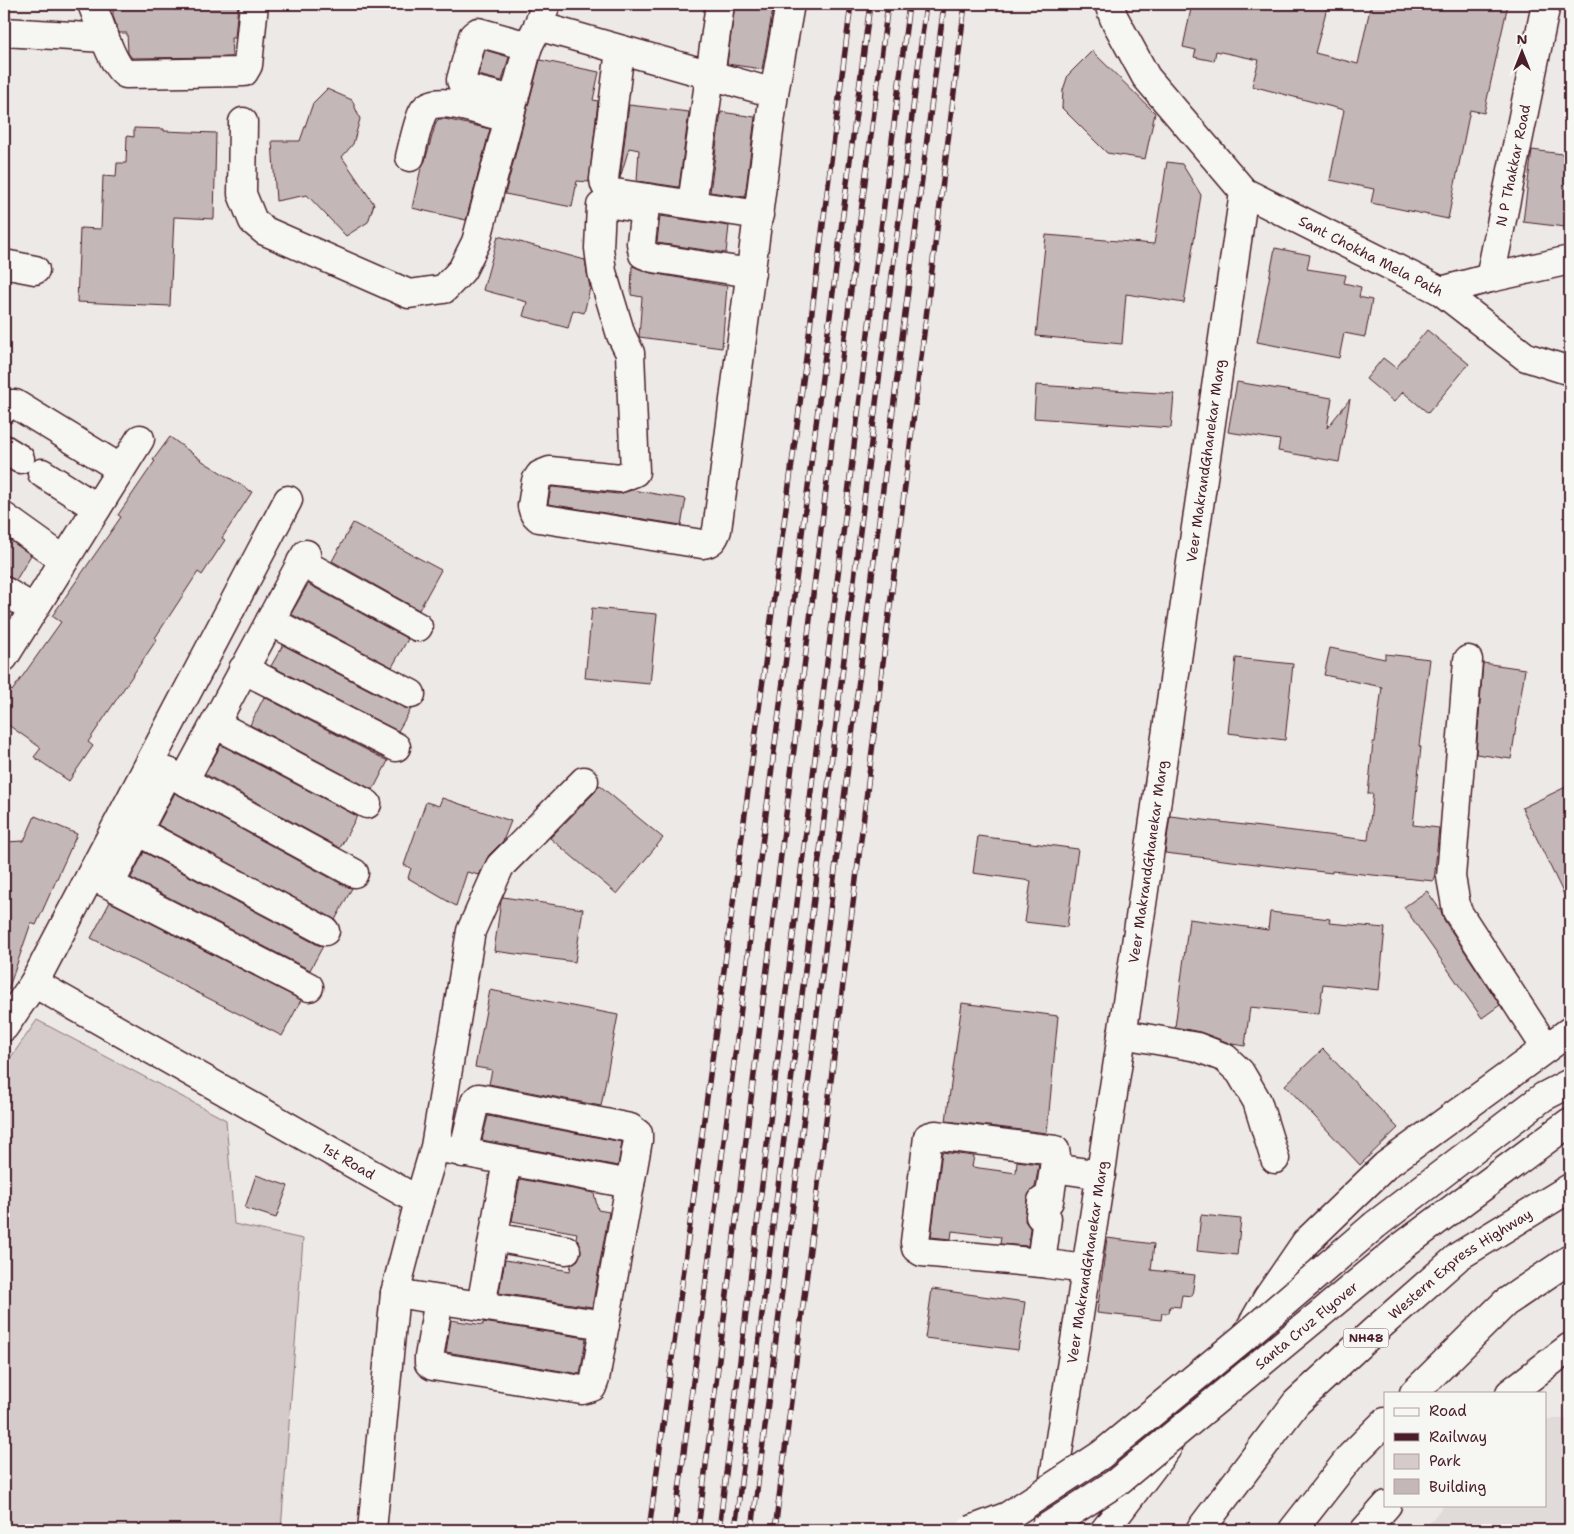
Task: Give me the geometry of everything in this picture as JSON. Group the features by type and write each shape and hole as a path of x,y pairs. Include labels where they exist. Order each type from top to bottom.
{"main road":[{"path":"92,4 104,38 119,69 126,74 244,72 248,65 254,4"},
{"path":"692,204 720,4"},
{"path":"759,215 692,204 606,203 601,206 599,248 605,281 621,335 630,354 635,472 620,478 550,471 540,476 536,481 532,506 534,513 539,518 702,544 713,540 718,530 759,215 774,93 790,4"},
{"path":"1109,4 1114,18 1146,77 1244,192"},
{"name":"N P Thakkar Road","path":"1490,278 1546,4"},
{"path":"511,109 464,88 461,80 473,36 478,32 537,25 774,93"},
{"path":"243,122 242,194 253,221 265,231 409,294 444,289 462,270 476,242 511,109 537,25"},
{"path":"4,32 104,38"},
{"path":"620,50 605,184 608,190 613,193 645,203"},
{"path":"410,157 423,112 429,105 437,103 511,109"},
{"name":"Sant Chokha Mela Path","path":"1244,192 1442,291 1526,357 1570,372"},
{"name":"Veer MakrandGhanekar Marg","path":"1044,1530 1140,918 1244,192"},
{"path":"645,203 641,243 643,254 751,273"},
{"path":"1442,291 1570,260"},
{"path":"4,264 35,270"},
{"path":"4,409 9,404 15,404 120,469"},
{"path":"4,657 140,439"},
{"path":"42,473 97,508"},
{"path":"101,880 137,832 168,772 288,500"},
{"path":"4,517 64,560"},
{"path":"4,1027 101,880 168,772 215,724 304,558 418,627"},
{"path":"4,591 34,609"},
{"path":"270,621 411,694"},
{"path":"1468,660 1451,877 1457,911 1546,1048"},
{"path":"243,669 396,747"},
{"path":"215,724 367,804"},
{"path":"168,772 354,873"},
{"path":"372,1530 395,1294 435,1147 471,931 500,866 584,781"},
{"path":"137,832 324,932"},
{"path":"101,880 309,987"},
{"name":"1st Road","path":"34,983 419,1201"},
{"path":"1105,1530 1229,1365 1266,1299 1306,1242 1386,1165 1570,1032"},
{"path":"1122,1034 1197,1046 1225,1058 1240,1072 1257,1101 1275,1159"},
{"path":"971,1530 1008,1516 1101,1455 1242,1339 1375,1225 1544,1097 1570,1083"},
{"path":"439,1300 429,1357 431,1365 582,1390 592,1386 605,1325 638,1134 630,1128 482,1098 474,1102 463,1152"},
{"name":"Santa Cruz Flyover","path":"1044,1530 1117,1482 1400,1248 1570,1122"},
{"path":"1041,1263 1047,1220 1040,1216 1042,1201 1049,1201 1055,1150 935,1135 930,1136 927,1140 914,1242 916,1248 922,1252 1086,1269"},
{"path":"435,1147 630,1184"},
{"path":"482,1306 507,1161"},
{"path":"1054,1168 1101,1175"},
{"name":"Western Express Highway","path":"1200,1530 1296,1403 1459,1256 1570,1188"},
{"path":"494,1237 566,1250"},
{"path":"1415,1392 1505,1303 1570,1259"},
{"path":"395,1294 605,1325"},
{"path":"1511,1392 1570,1347"},
{"path":"1293,1530 1351,1456 1384,1423"},
{"path":"1365,1530 1386,1506"}],"shaded area":[{"path":"1546,1419 1570,1419 1570,1530 1424,1530 1443,1506 1546,1506"}],"green space":[{"path":"37,1020 226,1120 234,1224 303,1239 281,1530 4,1530 4,1067"}],"building":[{"path":"113,4 238,4 235,38 231,38 232,57 132,58 128,53 127,33 119,33 113,16"},
{"path":"735,4 774,4 762,69 727,64"},
{"path":"1192,4 1328,4 1315,53 1358,64 1371,4 1508,4 1484,113 1470,110 1448,219 1371,203 1374,189 1330,180 1344,110 1252,86 1259,60 1216,51 1214,61 1194,57 1196,50 1183,47"},
{"path":"485,50 509,57 502,81 478,75"},
{"path":"1092,51 1155,113 1145,159 1107,153 1062,108 1063,90 1068,75"},
{"path":"540,60 599,72 593,100 598,101 589,182 577,181 572,207 505,194"},
{"path":"327,89 352,100 360,119 353,144 342,157 374,204 368,222 346,236 307,195 276,201 272,141 300,141 313,103"},
{"path":"629,105 689,112 679,187 637,181 639,150 629,148 620,178"},
{"path":"721,112 755,117 745,197 710,192"},
{"path":"439,119 490,129 466,220 412,208 421,168 425,161 436,122"},
{"path":"134,128 216,133 214,219 174,217 170,306 77,302 80,228 101,229 103,176 116,177 117,163 126,163 127,136 134,137"},
{"path":"1532,150 1570,155 1570,185 1565,227 1523,222"},
{"path":"1167,162 1182,164 1201,195 1184,303 1126,294 1122,344 1036,336 1046,235 1154,244"},
{"path":"660,216 729,226 726,253 657,243"},
{"path":"498,236 585,260 590,288 584,313 573,310 568,328 523,316 527,302 483,290"},
{"path":"1275,248 1310,255 1307,269 1346,275 1344,283 1361,287 1359,297 1372,300 1365,337 1344,333 1339,358 1257,342"},
{"path":"632,266 651,273 727,286 722,348 639,337 642,297 631,295"},
{"path":"1427,330 1469,364 1428,413 1403,392 1394,402 1366,379 1383,358 1396,368"},
{"path":"1237,382 1332,398 1327,428 1350,399 1339,462 1278,451 1280,440 1228,432"},
{"path":"1036,385 1174,394 1171,428 1034,418"},
{"path":"170,437 204,462 252,492 222,538 225,540 202,575 198,572 155,638 157,639 88,742 93,746 69,781 34,757 41,748 4,722 4,685 12,691 61,622 52,616 121,517 118,515"},
{"path":"552,487 618,494 632,490 686,499 681,525 548,504"},
{"path":"353,523 441,570 419,610 332,561"},
{"path":"4,536 31,555 16,580 4,575"},
{"path":"308,584 408,639 392,667 291,614"},
{"path":"592,608 657,614 650,684 585,678"},
{"path":"283,645 404,708 411,709 398,731 271,666"},
{"path":"1330,648 1385,659 1385,654 1430,659 1419,746 1421,747 1413,825 1439,828 1434,881 1332,871 1332,873 1165,853 1170,816 1368,840 1373,794 1368,794 1373,742 1375,742 1382,687 1324,675"},
{"path":"1236,658 1293,664 1285,740 1228,733"},
{"path":"1483,663 1525,669 1511,759 1476,754"},
{"path":"264,697 388,761 373,790 250,725"},
{"path":"221,745 357,816 340,848 205,774"},
{"path":"599,785 663,838 617,894 550,838 595,792"},
{"path":"1570,785 1570,907 1522,808"},
{"path":"175,793 352,888 335,920 158,825"},
{"path":"442,798 511,821 503,841 489,855 479,875 467,872 456,906 408,878 411,868 404,865 426,802 439,806"},
{"path":"35,816 77,834 36,925 31,923 7,993 4,993 4,842 24,841"},
{"path":"978,836 1078,849 1067,927 1025,922 1031,881 973,873"},
{"path":"144,852 323,946 310,970 131,878"},
{"path":"1427,891 1500,1005 1482,1018 1404,907"},
{"path":"503,897 583,909 575,962 494,951"},
{"path":"110,902 301,1000 282,1036 91,938"},
{"path":"1270,912 1330,919 1329,923 1385,928 1379,990 1323,984 1319,1014 1250,1007 1245,1046 1232,1044 1200,1032 1175,1027 1189,919 1268,930"},
{"path":"490,990 618,1015 601,1106 489,1084 492,1070 475,1067"},
{"path":"962,1003 1058,1016 1047,1133 946,1121"},
{"path":"1323,1049 1398,1128 1360,1165 1285,1085"},
{"path":"488,1116 622,1142 618,1166 482,1140"},
{"path":"942,1152 974,1156 972,1167 1016,1173 1017,1161 1039,1164 1035,1187 1027,1199 1025,1221 1030,1228 1028,1246 1000,1244 1001,1237 952,1231 951,1239 931,1237"},
{"path":"256,1175 288,1186 276,1218 245,1208"},
{"path":"520,1179 594,1193 598,1210 609,1212 592,1307 499,1293 505,1260 570,1271 571,1265 578,1260 581,1252 580,1244 576,1238 577,1233 512,1221"},
{"path":"1201,1215 1241,1219 1237,1255 1197,1251"},
{"path":"1107,1238 1154,1244 1151,1270 1195,1275 1192,1296 1182,1295 1180,1307 1170,1306 1169,1313 1162,1313 1161,1320 1097,1313"},
{"path":"932,1289 1025,1302 1018,1350 925,1338"},
{"path":"451,1320 483,1325 483,1322 586,1338 580,1374 446,1352"}],"railway":[{"path":"649,1530 805,366 851,4"},
{"path":"674,1530 870,4"},
{"path":"698,1530 841,367 888,4"},
{"path":"719,1530 909,4"},
{"path":"735,1530 926,4"},
{"path":"752,1530 944,4"},
{"path":"775,1530 965,4"}]}
